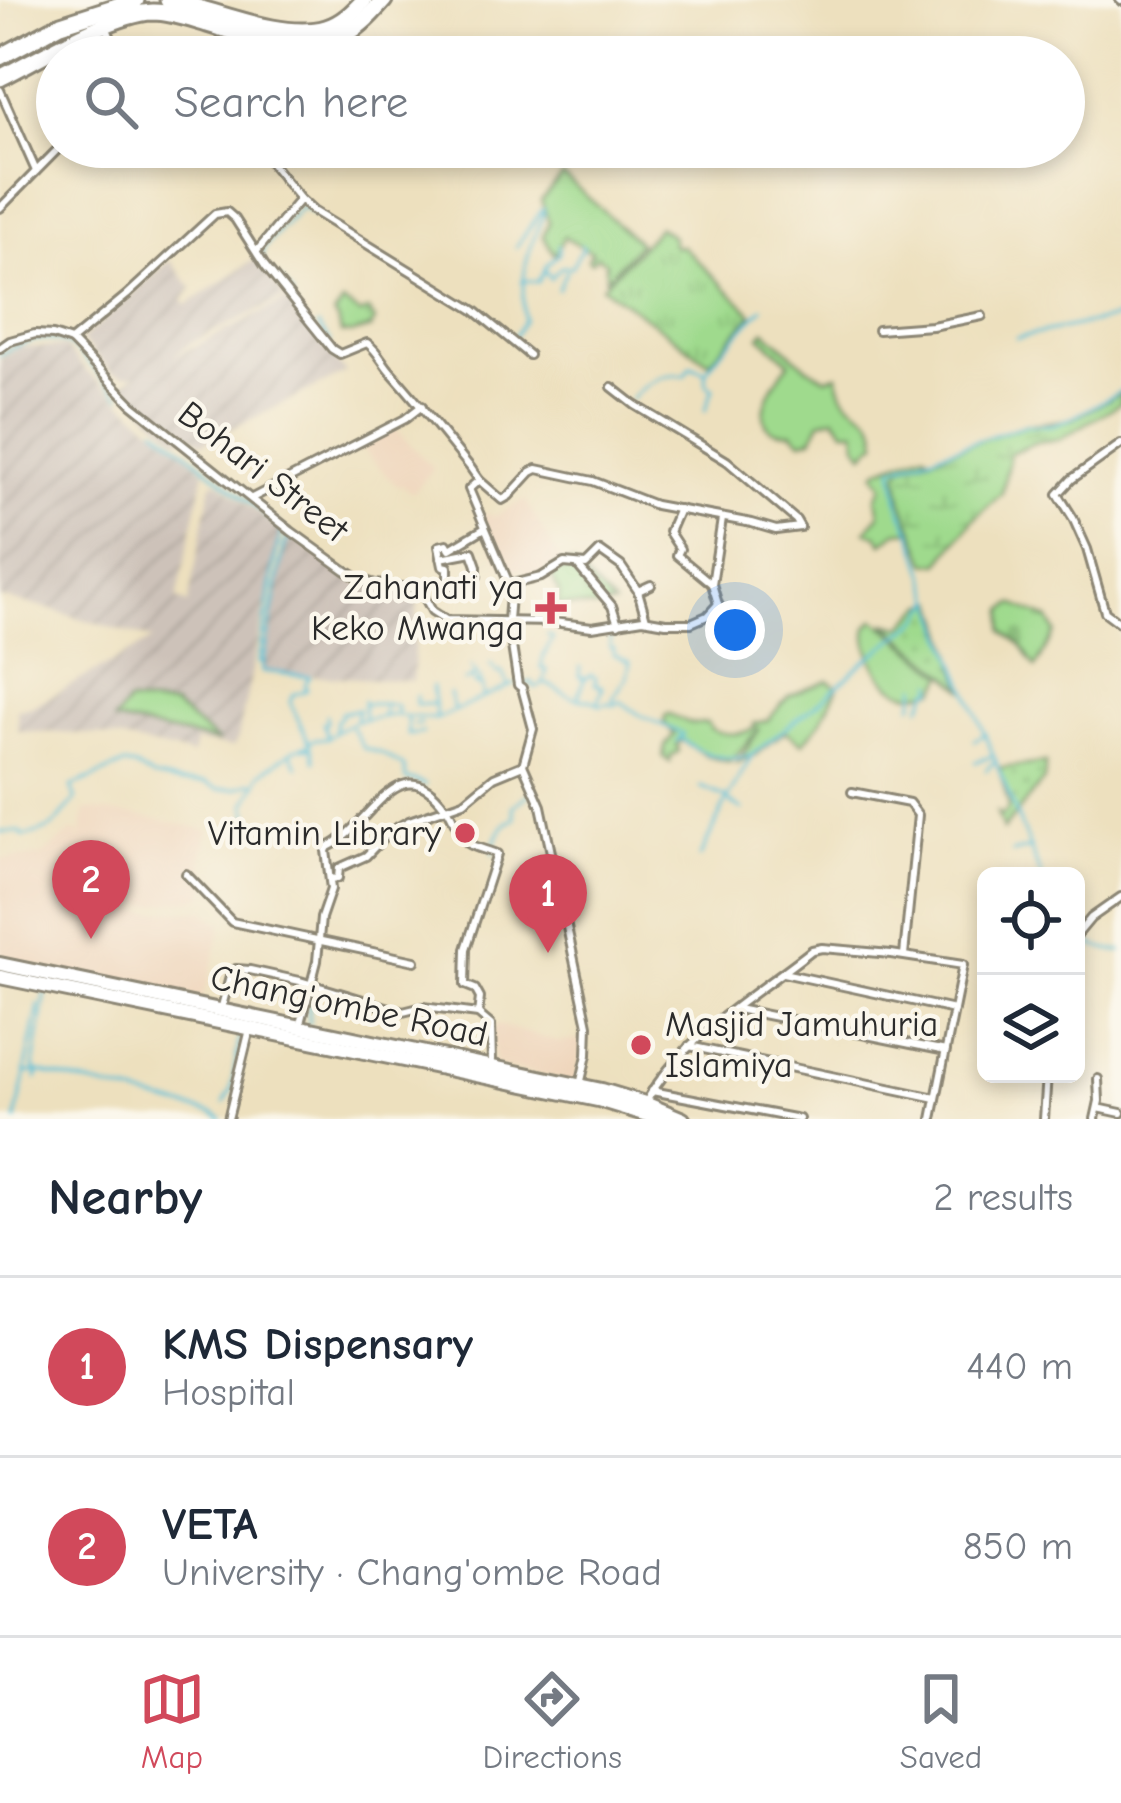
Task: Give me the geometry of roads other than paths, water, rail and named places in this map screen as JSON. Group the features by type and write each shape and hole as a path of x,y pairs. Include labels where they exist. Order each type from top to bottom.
{"highway":[{"path":"168,0 237,26"},
{"path":"271,33 332,26 364,0"},
{"path":"343,36 362,25 384,0"},
{"path":"84,36 138,7"},
{"path":"39,36 61,24 138,7 280,36"},
{"path":"0,57 36,38"},
{"path":"0,78 36,60"}],"main road":[{"name":"Chang'ombe Road","path":"0,964 649,1097 683,1119"},
{"name":"Chang'ombe Road","path":"0,977 598,1100 659,1119"}],"street":[{"path":"106,25 110,36"},
{"path":"0,90 36,171"},
{"path":"0,208 39,168"},
{"path":"276,168 313,211 474,310 529,355"},
{"path":"257,250 300,199"},
{"path":"0,348 10,340 35,334 71,341 128,296 218,212 230,213 282,288 337,353 367,343 378,351 478,480 502,500 540,469 593,481 647,503 776,530 800,527 727,461 612,387"},
{"path":"878,330 982,316"},
{"name":"Bohari Street","path":"71,341 132,404 359,579 420,589 432,611 446,620 508,620"},
{"path":"252,498 422,406"},
{"path":"1121,444 1058,494 1087,549 1105,612 1121,624"},
{"path":"478,480 469,489 508,586 518,686 533,730 523,765 541,806 583,995 588,1025 580,1085"},
{"path":"679,509 669,532 678,542 677,555 712,584"},
{"path":"722,518 712,584 735,636"},
{"path":"441,558 472,552 477,576 469,576 468,587 448,586 448,567 443,567 441,558 439,546 447,544 450,549 485,528"},
{"path":"579,567 605,552 626,571 646,619"},
{"path":"508,586 541,578 569,562 613,606 618,624"},
{"path":"638,591 651,585"},
{"path":"508,620 592,627 646,619 691,622 707,616 718,604"},
{"path":"330,879 338,878 339,868 366,856 389,832 464,802 494,777 523,765"},
{"path":"300,1027 331,889 328,847 357,827 375,804 401,784 414,782 446,807 468,843 496,854 466,949 464,986 475,988 478,1014"},
{"path":"852,792 909,803 918,814 904,956"},
{"path":"186,874 232,922 415,961"},
{"path":"1085,924 1121,897"},
{"path":"800,1119 649,1097 689,1046 812,950 822,948 963,965 932,1119"},
{"path":"221,1010 233,970 250,970 403,1012 423,1007 478,1014 491,1028 492,1064"},
{"path":"783,973 954,1010"},
{"path":"734,1009 946,1051"},
{"path":"238,1119 228,1118 250,1028"},
{"path":"689,1046 936,1098"},
{"path":"1095,1119 1098,1079"},
{"path":"1044,1119 1046,1083"},
{"path":"1098,1108 1121,1114"}],"waterway":[{"path":"263,258 263,249 301,207 313,214"},
{"path":"513,338 524,320 526,264 544,208"},
{"path":"516,247 541,211"},
{"path":"543,273 559,253 559,245"},
{"path":"522,282 538,282 547,272 550,279 561,267 571,267 581,245"},
{"path":"558,289 566,271"},
{"path":"280,280 293,296"},
{"path":"706,371 763,308"},
{"path":"1016,338 1121,317"},
{"path":"318,326 330,342"},
{"path":"0,355 35,340 63,342 121,397"},
{"path":"631,399 655,380 685,375 691,366 705,371 707,385 713,388 705,411"},
{"path":"1037,867 945,634 900,507 893,468 1025,425 1051,425 1072,418 1121,391"},
{"path":"156,427 283,529 259,663 264,661"},
{"path":"296,538 288,538 284,548 262,671 310,677 307,690 292,695 290,702 309,742"},
{"path":"711,587 711,608"},
{"path":"743,810 728,798 752,755 922,618 934,599"},
{"path":"611,626 610,648 630,662 614,702"},
{"path":"544,680 547,670 541,668 553,638 547,635"},
{"path":"490,664 502,672 508,685"},
{"path":"471,667 481,681 476,685 482,686 483,696"},
{"path":"580,667 579,676 584,679 580,698"},
{"path":"579,676 591,675 603,687 598,703"},
{"path":"465,681 473,677 474,683"},
{"path":"921,707 929,690 934,690 934,682"},
{"path":"521,685 544,683 600,705 620,701 640,715"},
{"path":"0,832 26,836 46,830 76,800 71,787 124,765 152,777 218,789 256,785 260,774 295,749 357,721 393,715 436,719 515,684"},
{"path":"913,705 917,686"},
{"path":"432,687 436,717"},
{"path":"449,694 454,710"},
{"path":"416,696 416,705 432,704"},
{"path":"363,701 364,720"},
{"path":"364,704 385,704 383,714"},
{"path":"385,704 397,706 397,713"},
{"path":"335,729 341,713 358,709 356,719"},
{"path":"326,715 323,723 328,738"},
{"path":"642,716 683,734 677,741 680,738 704,752 722,758 750,755"},
{"path":"407,718 408,735 423,733"},
{"path":"414,725 421,724"},
{"path":"352,728 363,748 404,767 406,779"},
{"path":"974,740 986,734"},
{"path":"304,748 311,747 315,761"},
{"path":"290,752 298,766"},
{"path":"975,762 993,756"},
{"path":"986,770 996,760"},
{"path":"407,780 425,785"},
{"path":"247,832 246,804 256,785"},
{"path":"700,857 728,798 701,787"},
{"path":"494,853 499,833 515,819 513,806 531,793"},
{"path":"1012,853 1031,848"},
{"path":"1085,943 1121,951"},
{"path":"0,970 22,975"},
{"path":"309,1023 315,990"},
{"path":"40,1072 37,1079 34,1067 46,991"},
{"path":"25,1072 39,1005"},
{"path":"582,1011 585,1032"},
{"path":"224,1103 231,1091 238,1030"},
{"path":"16,1119 26,1073 40,1072 222,1119"}],"place":[{"name":"Zahanati ya Keko Mwanga","path":"551,608"},
{"name":"Vitamin Library","path":"465,833"},
{"name":"VETA","path":"91,939"},
{"name":"KMS Dispensary","path":"548,953"},
{"name":"Masjid Jamuhuria Islamiya","path":"641,1045"}]}
